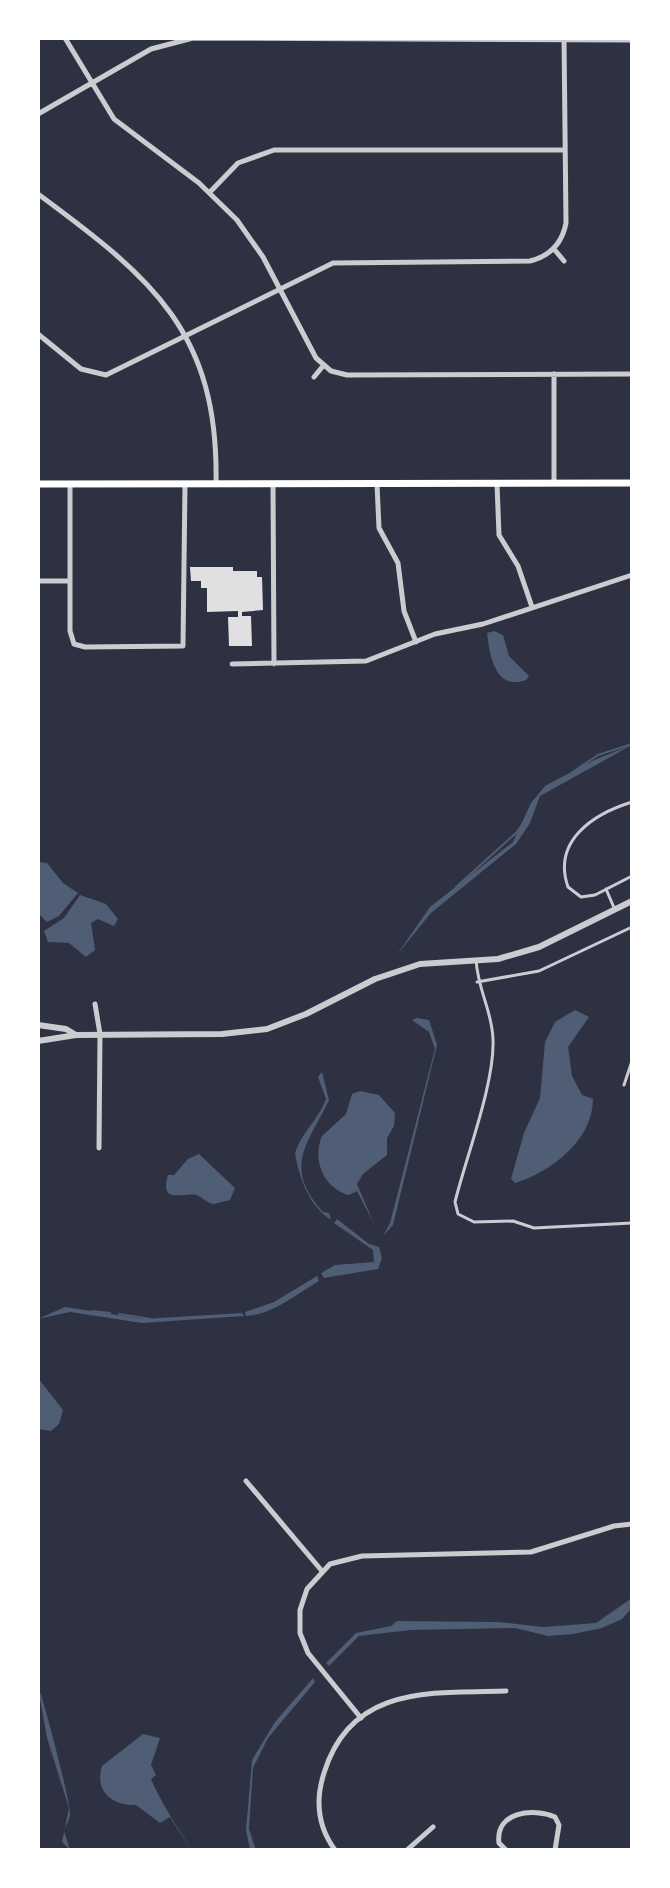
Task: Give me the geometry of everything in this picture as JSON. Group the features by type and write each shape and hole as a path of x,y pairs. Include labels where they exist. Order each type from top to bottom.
{"main road":[{"path":"38,484 632,483"}],"street":[{"path":"65,38 91,83 125,128 210,192 250,237 323,366 347,375 632,374"},
{"path":"38,114 151,49 193,38 632,40"},
{"path":"38,334 81,369 97,375 115,372 279,287 333,263 530,261 554,249 566,223 564,39"},
{"path":"210,192 238,163 274,150 565,150"},
{"path":"38,194 129,263 160,298 184,337 212,404 217,444 216,484"},
{"path":"554,249 564,261"},
{"path":"314,377 323,366"},
{"path":"554,374 554,483"},
{"path":"70,484 70,631 74,644 85,647 183,646 185,484"},
{"path":"273,484 274,664"},
{"path":"377,484 379,528 398,563 404,611 416,642"},
{"path":"497,484 499,535 518,566 532,607"},
{"path":"232,664 347,664 381,656 416,642 632,575"},
{"path":"38,581 69,581"},
{"path":"38,1041 76,1035 222,1034 267,1029 389,974 430,962 498,959 539,947 632,901"},
{"path":"95,1004 100,1034 99,1148"},
{"path":"38,1025 66,1029 76,1035"},
{"path":"246,1481 322,1571"},
{"path":"361,1718 308,1653 300,1633 302,1599 322,1571 341,1559 362,1556 531,1552 614,1526 632,1524"},
{"path":"335,1850 320,1820 322,1780 340,1740 361,1718 387,1702 416,1694 506,1691"},
{"path":"506,1850 499,1843 502,1826 513,1815 533,1812 555,1817 559,1825 555,1850"},
{"path":"407,1850 433,1827"}],"lane":[{"path":"632,802 593,819 575,836 566,854 564,874 575,894 588,897 632,876"},
{"path":"606,889 615,910"},
{"path":"477,982 539,971 632,927"},
{"path":"476,960 477,982 491,1021 493,1051 455,1202 458,1214 468,1221 513,1221 534,1228 632,1223"},
{"path":"624,1085 632,1061"}],"water":[{"path":"494,631 503,635 509,656 529,676 526,680 507,681 496,669 487,633"},
{"path":"632,745 540,796 530,823 516,844 431,913 396,956 430,907 513,842 531,803 545,786 594,760"},
{"path":"38,862 47,863 63,883 78,893 59,916 47,922 38,913"},
{"path":"80,895 106,904 118,919 114,926 98,919 91,923 95,950 86,957 69,943 48,942 44,931 64,918"},
{"path":"575,1010 589,1017 568,1047 572,1076 582,1095 593,1099 591,1114 586,1128 568,1152 542,1171 515,1183 511,1179 524,1133 540,1098 545,1042 555,1022"},
{"path":"412,1020 429,1020 437,1045 393,1225 383,1236 390,1223 435,1049 429,1032"},
{"path":"322,1072 329,1100 307,1143 301,1168 311,1196 323,1212 329,1213 331,1220 317,1207 307,1191 300,1173 295,1154 326,1099 318,1077"},
{"path":"360,1091 379,1095 395,1113 394,1126 387,1138 387,1155 363,1174 357,1184 374,1224 357,1191 349,1195 326,1179 318,1154 322,1136 346,1114 352,1094"},
{"path":"199,1154 235,1188 230,1200 214,1204 196,1195 169,1194 166,1184 168,1175 174,1175 188,1159"},
{"path":"337,1219 369,1244 379,1247 382,1258 378,1269 324,1278 321,1273 335,1265 374,1262 373,1250 334,1223"},
{"path":"317,1276 319,1281 284,1303 266,1312 246,1316 245,1312 274,1302"},
{"path":"65,1307 143,1319 242,1313 244,1316 142,1323 70,1312 38,1319"},
{"path":"38,1378 63,1410 59,1424 51,1431 38,1429"},
{"path":"632,1598 632,1608 622,1619 602,1628 548,1636 515,1628 410,1630 359,1636 329,1666 326,1663 356,1633 391,1626 397,1621 498,1622 543,1627 596,1623"},
{"path":"313,1678 315,1682 268,1738 253,1768 249,1829 256,1850 250,1850 246,1830 252,1760 275,1722"},
{"path":"38,1687 69,1806 70,1816 65,1829 69,1808 47,1738"},
{"path":"143,1734 160,1738 151,1765 156,1775 151,1779 191,1850 170,1817 160,1823 136,1805 113,1800 103,1790 102,1766"},
{"path":"64,1832 70,1850 62,1842"}],"building":[{"path":"190,567 233,567 233,571 257,571 257,577 262,577 263,610 242,612 242,616 251,616 252,646 229,646 228,617 238,617 238,611 207,612 207,588 201,588 201,581 191,581"}],"waterway":[{"path":"571,773 598,755 632,744"},
{"path":"550,785 565,777"},
{"path":"456,887 516,833 528,816"},
{"path":"92,1311 110,1313"},
{"path":"119,1314 150,1319"}]}
